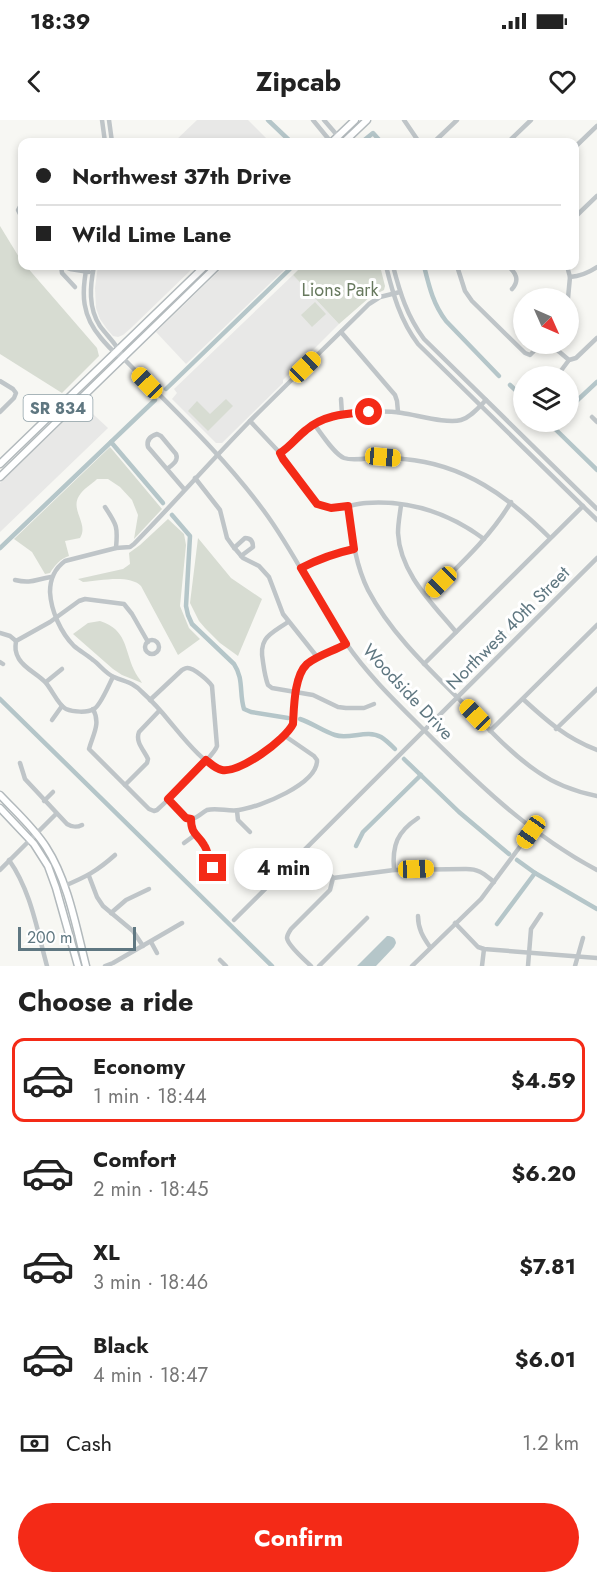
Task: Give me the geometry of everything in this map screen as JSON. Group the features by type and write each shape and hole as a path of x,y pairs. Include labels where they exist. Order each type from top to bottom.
{"main road":[{"path":"338,137 355,120"},
{"path":"348,138 367,120"},
{"name":"SR 834","path":"1,464 201,270"},
{"name":"SR 834","path":"0,477 214,270"},
{"path":"51,428 52,419 64,408 64,402"},
{"path":"0,795 37,834 56,863 86,966"},
{"path":"0,808 31,840 52,874 78,966"}],"street":[{"path":"102,120 104,138"},
{"path":"109,120 111,138"},
{"path":"313,120 328,138"},
{"path":"324,120 338,137"},
{"path":"405,120 416,138"},
{"path":"438,138 457,120"},
{"path":"512,138 531,120"},
{"path":"579,143 597,126"},
{"path":"579,213 597,196"},
{"path":"570,277 580,276 597,267"},
{"path":"62,270 62,273 75,287"},
{"path":"75,270 93,272 90,298 93,311 99,325 117,351"},
{"path":"387,270 399,313 418,344 597,520"},
{"path":"394,270 411,321 424,339 597,509"},
{"path":"458,270 465,291 472,301 513,341"},
{"path":"512,270 517,279 512,289"},
{"path":"568,270 569,288"},
{"path":"86,272 83,298 86,313 93,329 117,351"},
{"path":"346,644 308,663 303,669 297,685 293,724 285,736 257,757 238,767 222,770 215,768 185,741 137,687 128,681 112,677 74,646 67,637 51,603 51,577 58,566 65,561 116,548 130,547 134,544 250,421 369,304 380,297 400,292"},
{"path":"341,332 395,395 398,412"},
{"path":"565,366 569,360 576,358 597,338"},
{"name":"Woodside Drive","path":"117,351 217,455 264,511 346,644 385,691 493,797 533,829 595,867"},
{"path":"562,354 569,360"},
{"path":"0,381 16,393 0,412"},
{"path":"341,399 342,414"},
{"path":"280,453 314,424 325,418 342,414 398,412 450,421 461,420 471,416 486,400"},
{"path":"592,417 597,422"},
{"path":"250,421 280,453 317,504 331,508 384,502 416,506 436,512 468,527 484,538"},
{"path":"314,424 343,458 383,457 427,462 474,479 511,502 550,538"},
{"path":"167,469 176,461 176,454 161,436 153,435 147,443 148,447 184,489"},
{"path":"195,478 220,510 227,538 241,555 250,563 259,566 269,577 283,614 318,658"},
{"path":"427,597 484,538 506,512 511,502"},
{"path":"401,505 398,531 407,568 456,632"},
{"path":"348,506 354,549 368,590 395,630 424,664 490,731 539,773 574,790 597,796"},
{"path":"424,664 583,506"},
{"path":"105,507 116,523 116,548"},
{"path":"234,548 245,538 251,540 253,547 241,555"},
{"path":"301,568 337,552 354,549"},
{"name":"Northwest 40th Street","path":"234,920 597,558"},
{"path":"15,580 32,582 51,577"},
{"path":"16,641 85,599 124,604 148,642"},
{"path":"288,622 264,640 261,652 268,685 272,688 320,697 338,707 364,708 374,704"},
{"path":"490,731 597,625"},
{"path":"0,633 16,641"},
{"path":"16,641 15,649 21,662 46,682 62,706 74,711 93,709 112,677"},
{"path":"93,709 97,722 89,749 149,809 154,811 216,750 217,746 213,690 209,681 191,668 186,668 150,700"},
{"path":"46,682 62,669"},
{"path":"556,729 597,689"},
{"path":"523,699 556,729 597,750"},
{"path":"52,720 62,706"},
{"path":"125,785 147,763 148,759 137,736 159,711"},
{"path":"168,799 186,818 191,819 212,809 237,811 264,803 303,784 315,771 317,760 285,736"},
{"path":"20,763 25,779 56,814 67,824 78,827 82,825"},
{"path":"44,801 53,792"},
{"path":"237,811 238,820 250,832"},
{"path":"0,870 56,814"},
{"path":"394,870 394,851 398,838 418,818"},
{"path":"191,819 192,831 206,847 208,861 213,868"},
{"path":"411,966 481,898 533,829"},
{"path":"184,843 195,835"},
{"path":"304,850 333,878"},
{"path":"64,886 89,876 115,855"},
{"path":"9,860 17,871 26,892 47,966"},
{"path":"333,878 394,870 438,868 476,869 494,882"},
{"path":"89,876 103,906 133,931 143,946"},
{"path":"311,966 290,945 287,940 288,935 291,929 330,890 333,878"},
{"path":"111,913 126,900 149,889"},
{"path":"528,966 531,929 541,914"},
{"path":"418,916 420,932 430,947"},
{"path":"319,966 367,918"},
{"path":"105,966 113,965 182,923"},
{"path":"455,924 478,947 484,949 597,958"},
{"path":"575,966 583,938"},
{"path":"151,942 157,953"},
{"path":"477,966 482,963 484,949"},
{"path":"220,960 226,966"}],"shaded area":[{"path":"197,120 248,120 266,138 178,138"},
{"path":"97,270 191,270 131,328 118,337 113,336 100,319 96,308"},
{"path":"220,270 284,270 186,364 156,332"},
{"path":"293,275 339,324 222,443 216,443 172,399 177,393 174,389"},
{"path":"82,404 108,428 0,532 0,483"},
{"path":"387,936 391,936 396,943 376,966 357,966"}],"green space":[{"path":"0,226 18,255 18,270 29,270 97,348 99,356 62,393 0,354"},
{"name":"Lions Park","path":"298,270 381,270 385,286 384,290 370,297 339,324 293,275"},
{"path":"315,302 326,314 312,327 301,315"},
{"path":"226,399 233,406 208,431 188,411 197,401 210,414"},
{"path":"110,447 162,509 134,539 138,515 132,500 120,487 108,479 97,479 83,491 77,501 82,528 80,538 65,541 69,556 58,563 50,573 45,574 32,552 14,539"},
{"path":"168,519 184,534 186,545 180,606 189,628 200,639 178,655 141,586 136,582 122,579 83,582 78,579 123,569 130,564 129,553"},
{"path":"198,538 231,578 262,599 238,656 205,628 190,603"},
{"path":"100,621 115,629 120,635 134,670 142,683 113,669 73,634 88,623"}],"waterway":[{"path":"268,120 287,138"},
{"path":"367,138 373,133 377,138"},
{"path":"166,389 289,270"},
{"path":"425,270 432,295 446,321 499,376"},
{"path":"579,399 597,382"},
{"path":"510,385 513,388"},
{"path":"0,548 155,400"},
{"path":"558,432 597,470"},
{"path":"111,442 163,503"},
{"path":"172,515 190,536 186,606 192,624 234,664 239,675 244,709 288,718"},
{"path":"0,699 272,966"},
{"path":"300,719 340,736 376,735 395,749"},
{"path":"404,759 459,812 509,854"},
{"path":"356,846 363,832 421,775"},
{"path":"517,860 597,909"},
{"path":"497,924 535,873"}],"route":[{"path":"213,868 208,861 204,843 192,831 191,819 186,818 168,799 206,760 215,768 222,770 238,767 285,736 293,724 297,685 303,669 308,663 346,644 301,568 337,552 354,549 348,506 331,508 317,504 280,453 314,424 325,418 369,412"}]}
